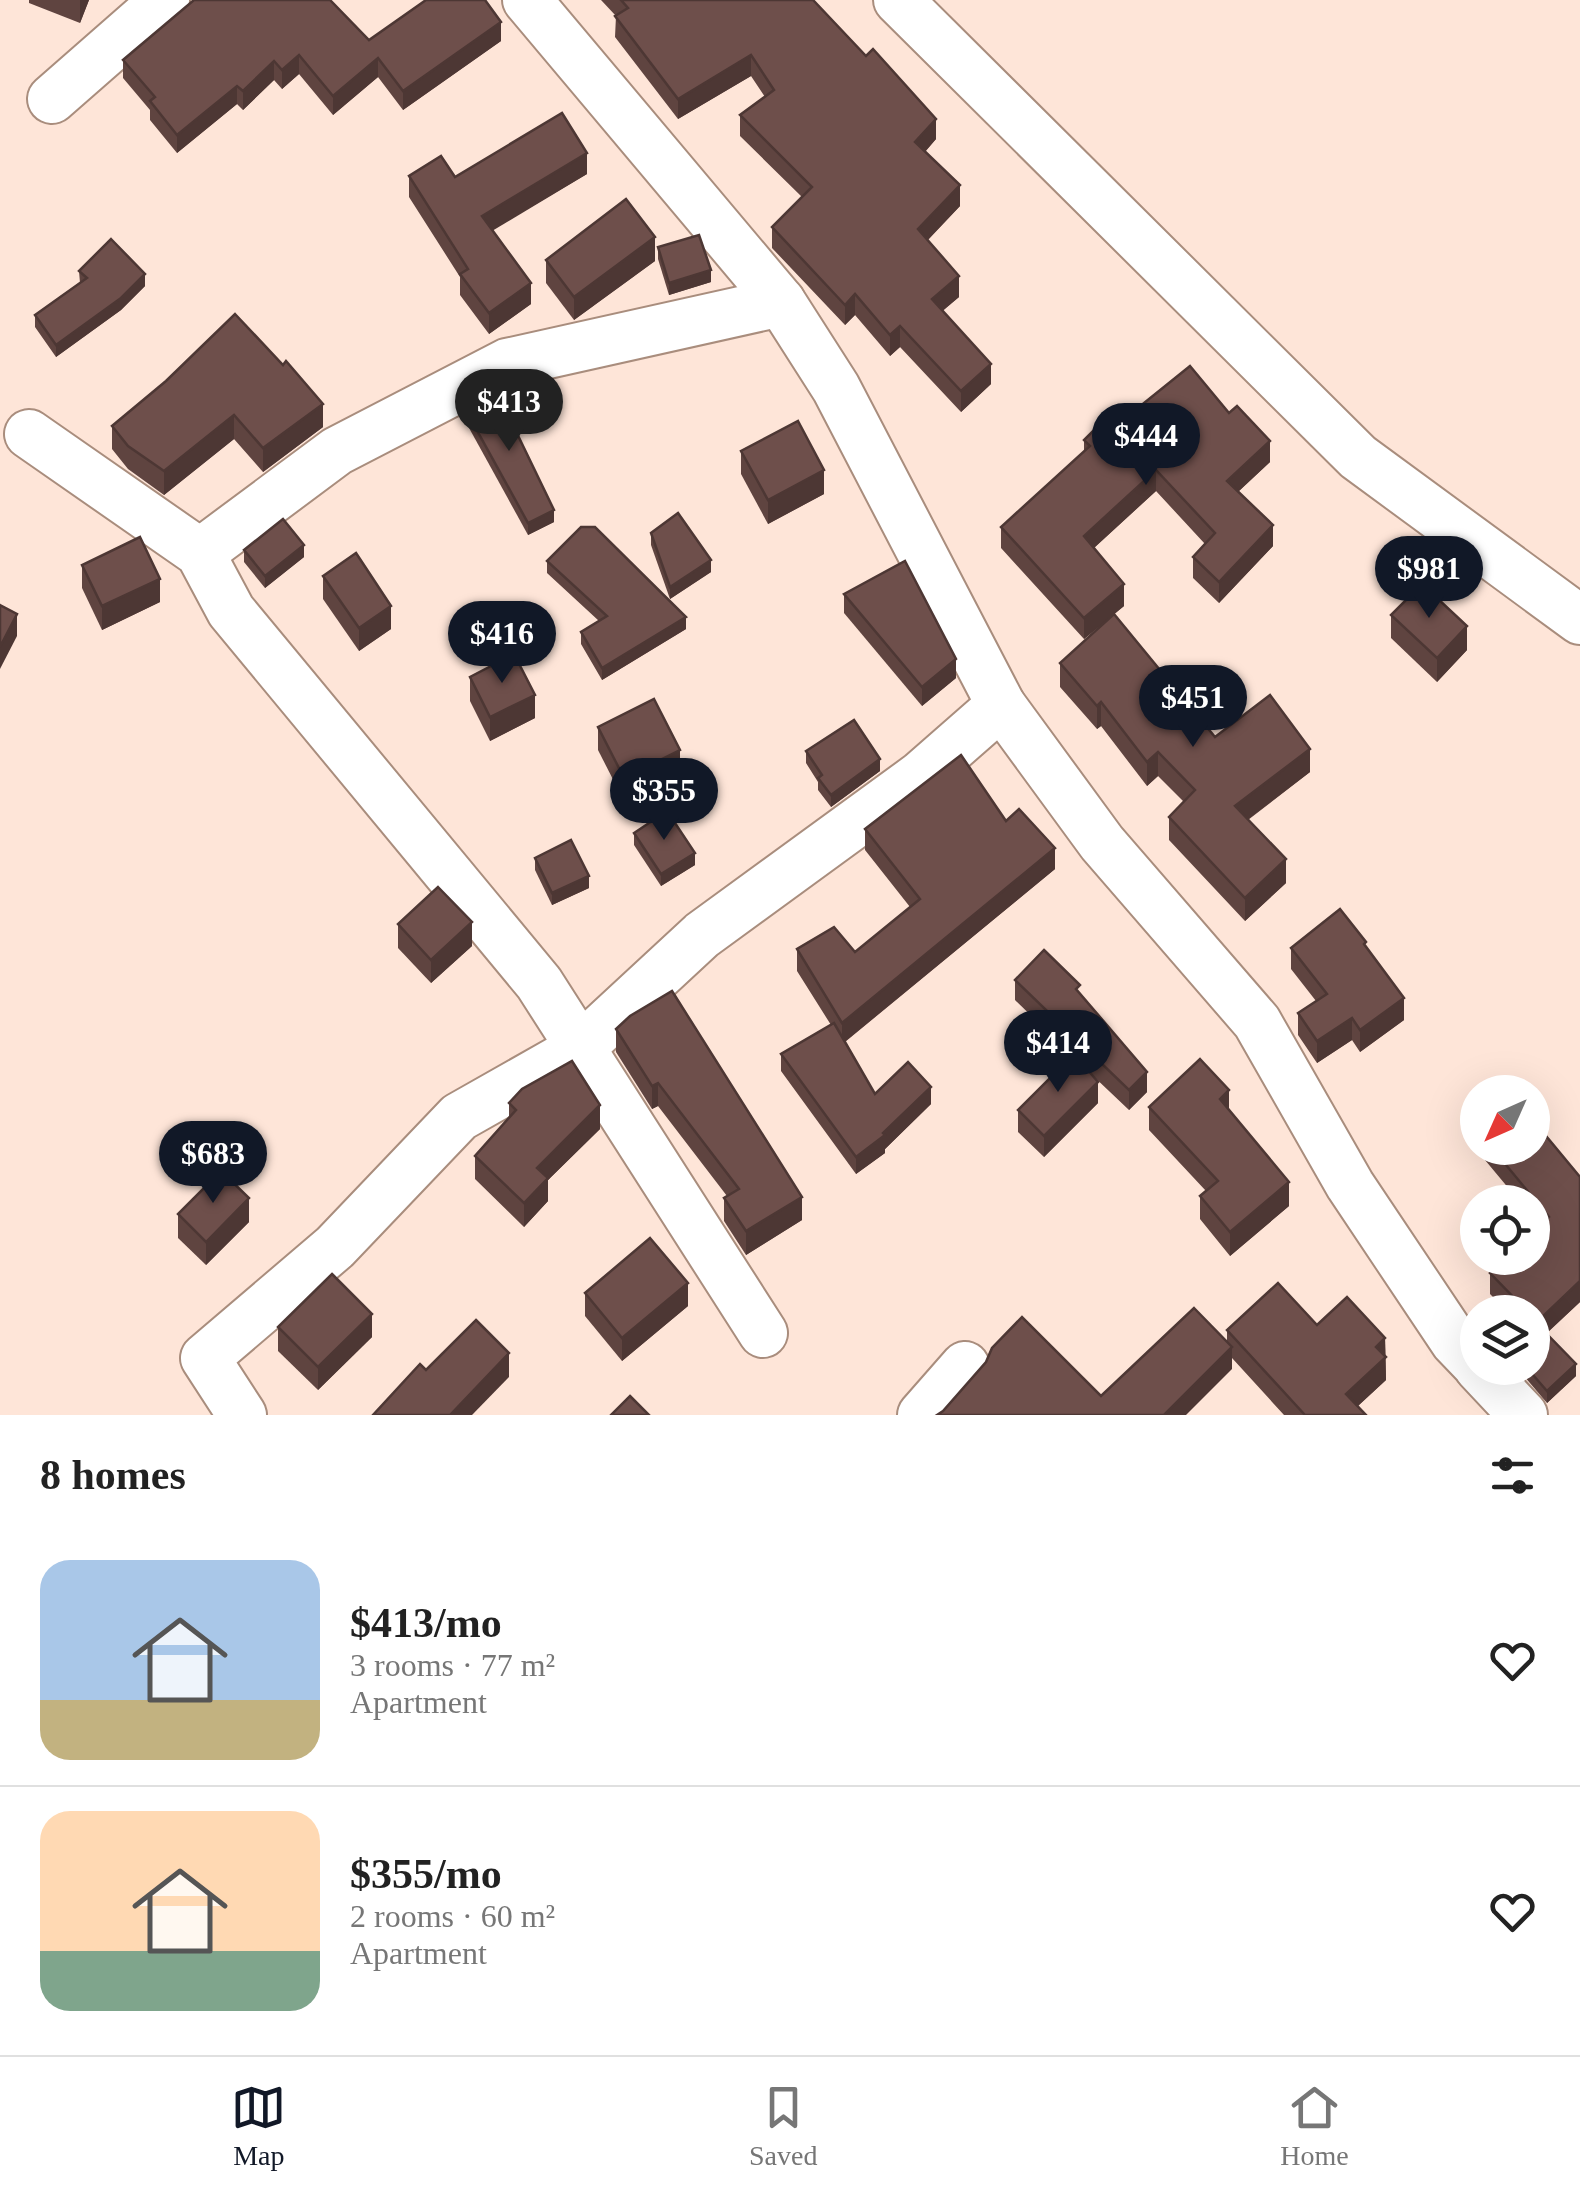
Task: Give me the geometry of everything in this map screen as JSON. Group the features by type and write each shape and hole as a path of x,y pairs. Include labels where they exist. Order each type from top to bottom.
{"street":[{"path":"52,99 165,0"},
{"path":"527,0 780,302 836,388 1001,705 1102,843 1257,1022 1350,1186 1460,1347"},
{"path":"898,0 1358,457 1580,620"},
{"path":"200,552 338,451 507,363 780,302"},
{"path":"29,434 200,552 232,611 539,983 763,1333"},
{"path":"242,1415 205,1358 335,1247 459,1117 579,1049 702,935 920,776 1001,705"},
{"path":"922,1415 965,1366"},
{"path":"1495,1385 1523,1415"}],"building":[{"path":"194,0 330,0 369,40 426,0 485,0 501,22 403,91 378,58 333,96 299,55 282,70 274,61 243,91 237,86 177,135 150,101 155,97 123,60"},
{"path":"621,0 813,0 866,56 873,49 936,119 915,142 960,185 918,229 959,276 932,299 991,364 961,391 900,326 890,335 855,294 845,305 772,227 812,187 740,115 774,90 751,55 678,99 615,16 628,8"},
{"path":"562,113 587,153 482,216 531,283 489,313 460,274 468,269 409,176 441,156 455,177"},
{"path":"626,199 655,237 574,297 546,260"},
{"path":"699,235 711,270 669,283 658,247"},
{"path":"111,239 145,274 121,298 56,345 35,315 87,278 79,271"},
{"path":"235,314 283,365 286,361 323,404 263,448 234,415 164,471 128,446 112,426 166,381"},
{"path":"1190,366 1229,413 1237,406 1270,441 1227,481 1273,525 1219,582 1193,557 1215,533 1156,470 1084,536 1124,584 1084,618 1001,527 1090,446 1084,440 1110,414 1118,424"},
{"path":"495,388 554,510 528,523 463,405"},
{"path":"798,421 824,470 768,500 741,451"},
{"path":"678,513 711,560 670,587 651,533"},
{"path":"283,519 304,545 265,576 244,550"},
{"path":"581,527 595,527 686,617 602,668 581,632 607,616 547,561"},
{"path":"140,537 160,579 102,606 82,565"},
{"path":"356,553 391,606 359,628 323,576"},
{"path":"905,561 956,659 922,687 844,594"},
{"path":"1422,584 1467,626 1437,658 1391,615"},
{"path":"0,605 17,614 0,647"},
{"path":"1114,614 1215,737 1270,695 1310,749 1235,806 1286,859 1245,898 1169,817 1195,790 1158,752 1147,762 1101,702 1097,706 1060,663"},
{"path":"514,654 535,695 490,717 470,677"},
{"path":"654,699 680,750 624,778 598,727"},
{"path":"854,720 880,759 831,795 806,751"},
{"path":"961,755 1006,821 1019,809 1055,848 842,1023 797,949 834,927 855,952 920,899 865,829"},
{"path":"667,811 695,853 661,874 634,833"},
{"path":"571,840 589,876 552,893 535,858"},
{"path":"438,887 472,922 431,960 398,924"},
{"path":"1340,909 1404,998 1360,1030 1352,1018 1317,1041 1298,1013 1327,994 1291,948"},
{"path":"1044,950 1080,985 1076,989 1147,1072 1129,1090 1015,980"},
{"path":"672,991 802,1197 746,1231 724,1198 739,1189 658,1083 652,1086 616,1029"},
{"path":"834,1023 875,1094 908,1062 931,1087 885,1135 856,1157 781,1054"},
{"path":"1074,1054 1098,1082 1044,1136 1018,1110"},
{"path":"1200,1059 1229,1090 1220,1099 1289,1182 1230,1232 1200,1196 1218,1181 1149,1107"},
{"path":"572,1061 600,1105 537,1168 548,1178 524,1203 475,1156 516,1110 509,1103 522,1089"},
{"path":"1550,1141 1580,1177 1580,1281 1550,1310 1550,1295 1511,1295 1492,1275 1550,1275 1550,1185 1523,1185 1506,1165 1550,1165"},
{"path":"221,1171 249,1198 206,1242 178,1214"},
{"path":"650,1238 688,1283 622,1338 585,1293"},
{"path":"332,1274 372,1314 318,1367 278,1327"},
{"path":"1278,1283 1317,1325 1347,1297 1385,1338 1376,1347 1386,1357 1346,1394 1366,1415 1305,1415 1227,1330"},
{"path":"1194,1308 1232,1347 1164,1415 937,1415 1022,1317 1101,1396"},
{"path":"476,1320 509,1353 450,1415 373,1415 420,1364 426,1370"},
{"path":"1550,1337 1576,1364 1547,1391 1542,1385 1550,1385"},
{"path":"630,1396 649,1415 611,1415"}]}
